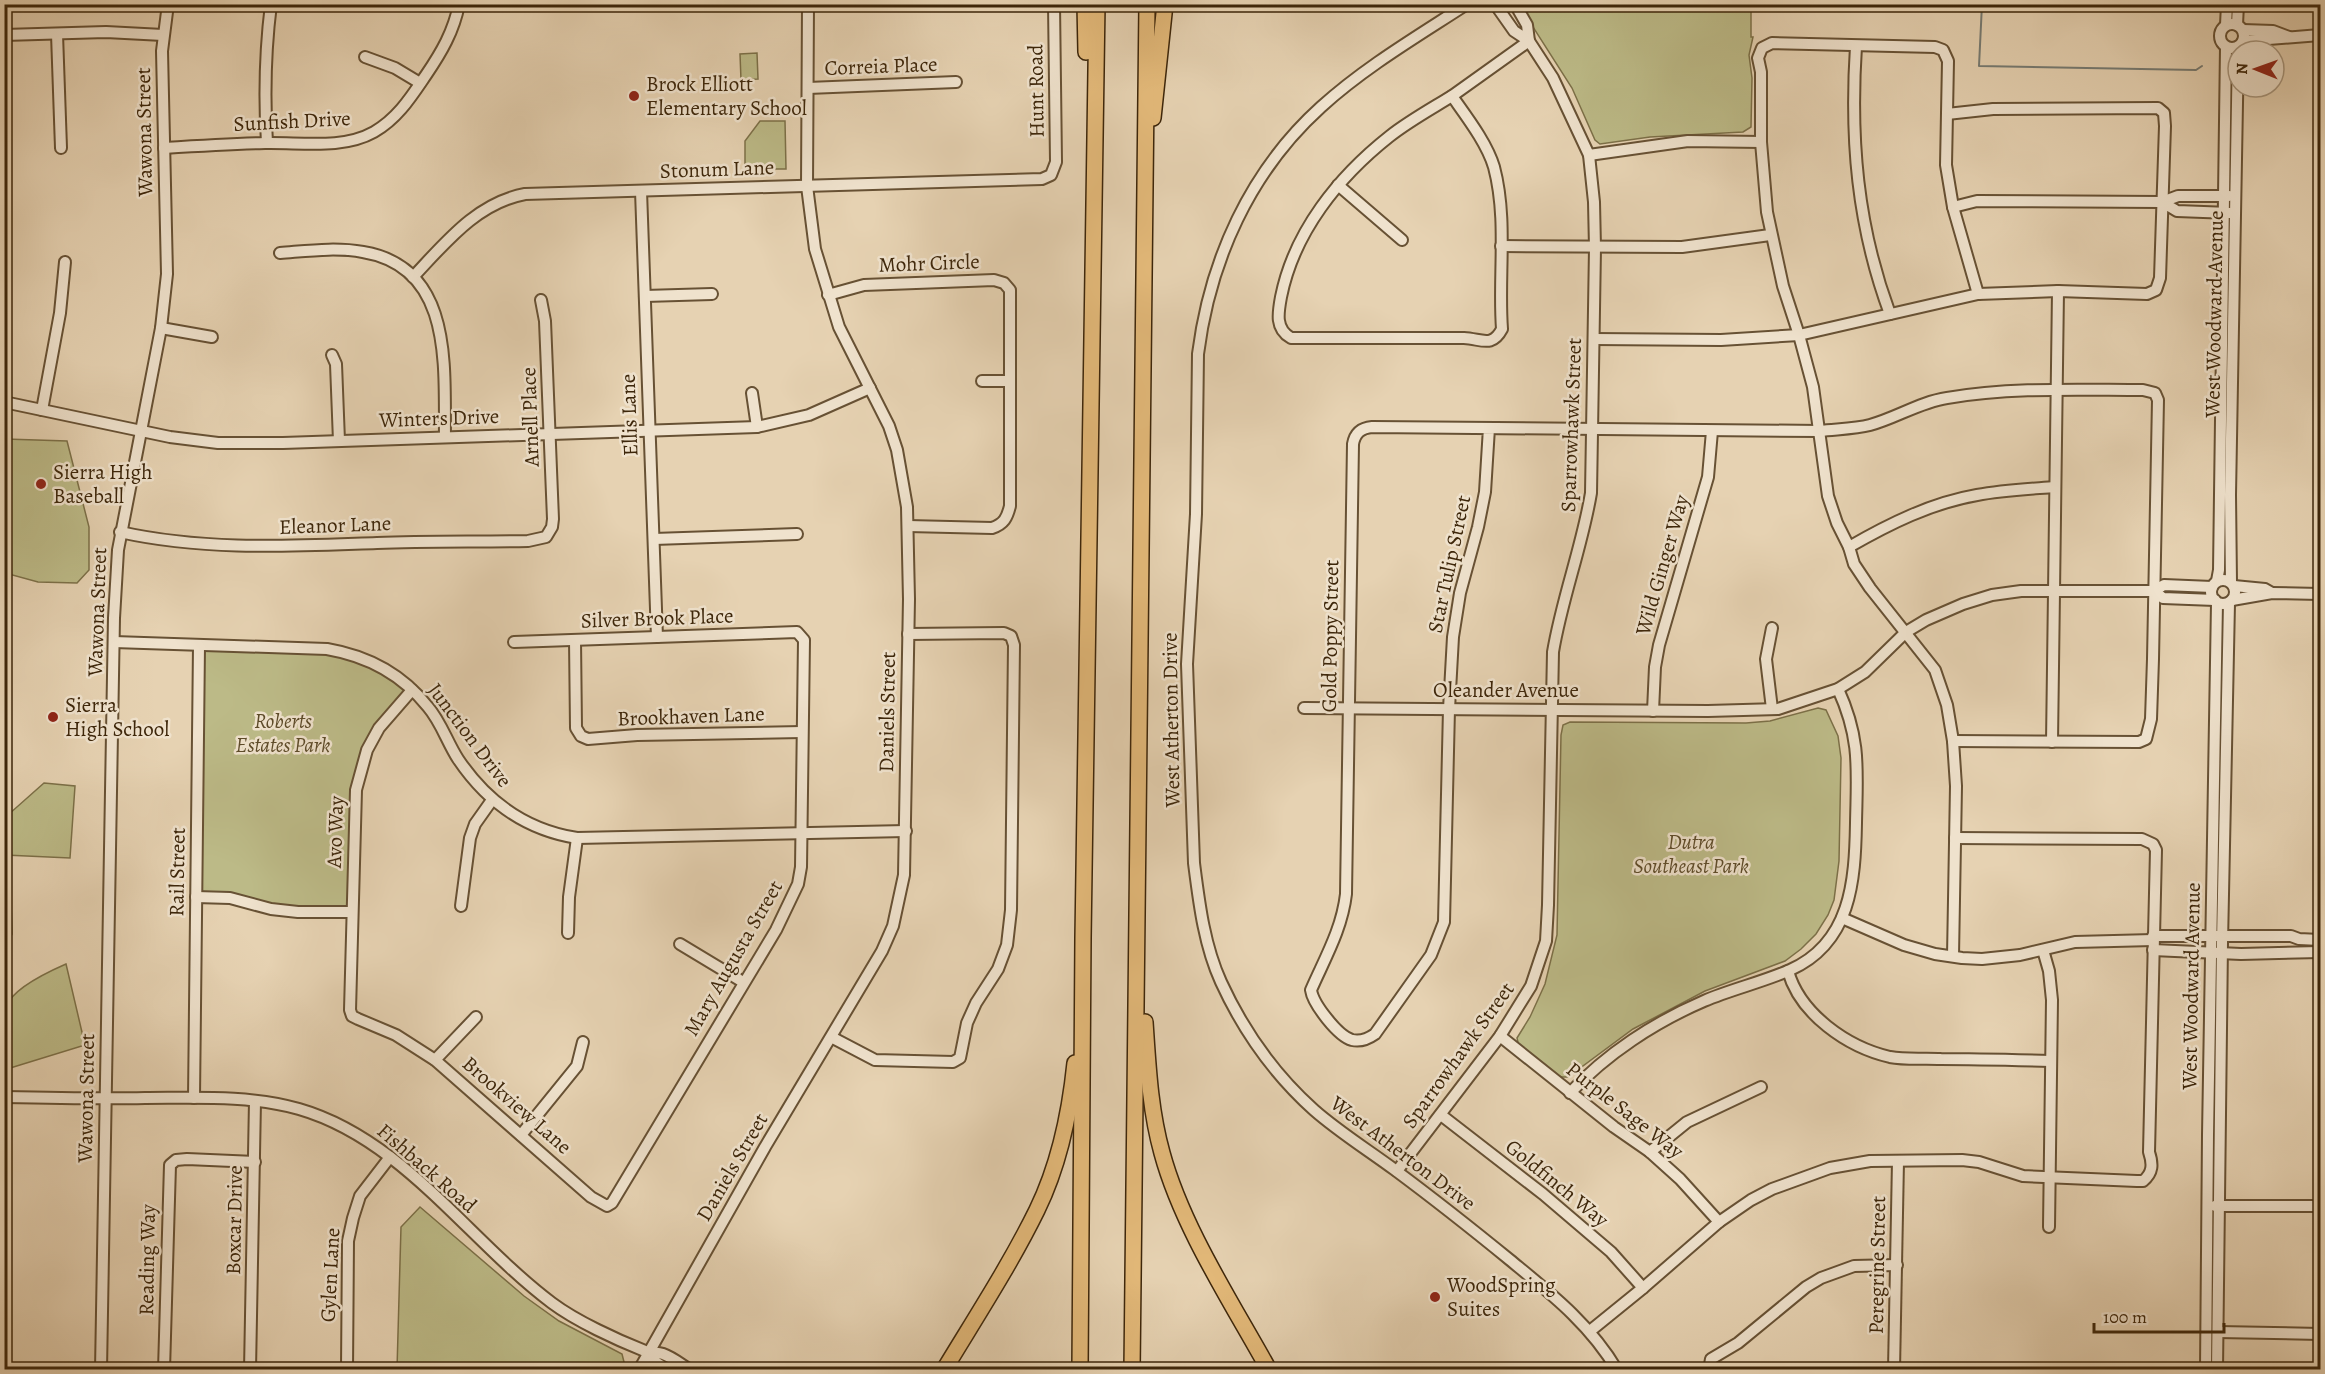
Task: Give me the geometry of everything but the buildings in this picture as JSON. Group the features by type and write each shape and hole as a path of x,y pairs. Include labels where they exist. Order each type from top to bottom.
{"highway":[{"path":"1085,4 1091,414"},
{"path":"1080,1370 1083,938 1097,4"},
{"path":"1132,1370 1147,4"},
{"path":"1144,162 1155,110 1165,4"},
{"path":"1136,928 1148,1075 1162,1155 1180,1204 1210,1264 1269,1370"},
{"path":"944,1370 1038,1209 1050,1177 1060,1142 1074,1071 1083,938"}],"street":[{"name":"Wawona Street","path":"101,1370 117,561 120,532 161,328 167,273 163,35 168,4"},
{"path":"267,143 265,53 271,4"},
{"name":"Sunfish Drive","path":"164,148 324,143 364,136 388,123 405,106 442,51 455,22 459,4"},
{"name":"Daniels Street","path":"639,1370 647,1352 765,1147 833,1038 882,951 893,926 904,875 908,634 908,526 905,488 889,426 839,327 816,249 807,186 808,4"},
{"name":"Hunt Road","path":"1051,175 1056,162 1054,4"},
{"name":"West Atherton Drive","path":"1467,4 1337,94 1306,122 1280,151 1243,206 1220,258 1209,292 1198,354 1196,514 1187,664 1187,719 1194,862 1209,949 1220,981 1236,1012 1270,1063 1315,1111 1397,1172 1557,1299 1590,1331 1617,1370"},
{"path":"1496,4 1514,30 1529,41"},
{"path":"1515,4 1527,24 1529,41"},
{"name":"West Woodward Avenue","path":"2227,4 2236,36"},
{"name":"West Woodward Avenue","path":"2223,602 2235,593 2232,584 2230,528 2229,213 2238,4"},
{"path":"4,35 106,32 163,35"},
{"path":"57,34 61,147"},
{"path":"2236,36 2272,40 2320,35"},
{"path":"1452,96 1474,128 1494,166 1500,206 1501,246 1502,329 1497,339 1489,342 1464,338 1291,338 1283,334 1278,318 1287,269 1319,210 1338,185 1363,159 1392,135 1529,41"},
{"name":"Sparrowhawk Street","path":"1397,1172 1500,1036 1531,986 1545,941 1548,905 1554,652 1559,615 1585,528 1591,493 1594,202 1589,155 1553,78 1529,41"},
{"path":"1953,956 1956,786 1953,741 1947,705 1935,670 1870,588 1854,564 1828,496 1813,387 1770,235 1761,142 1761,72 1758,58 1762,48 1772,44 1935,47 1943,50 1948,61 1946,165 1953,207 1978,294"},
{"path":"1856,46 1853,85 1855,163 1860,204 1880,288 1890,314"},
{"path":"365,57 395,68 420,83"},
{"name":"Correia Place","path":"808,88 956,82"},
{"path":"1594,339 1721,340 1799,335 1978,294 2058,291 2147,294 2156,290 2160,278 2164,113 2158,108 1993,109 1947,114"},
{"path":"1589,155 1688,141 1761,142"},
{"name":"Stonum Lane","path":"413,277 471,219 492,204 507,197 525,194 1035,180 1051,175"},
{"path":"1338,185 1402,240"},
{"name":"Ellis Lane","path":"641,191 657,637"},
{"path":"1953,207 1977,201 2162,202 2178,196 2230,196"},
{"path":"2162,202 2177,211 2229,213"},
{"path":"1501,246 1682,247 1770,235"},
{"name":"West Woodward Avenue","path":"2223,602 2211,594 2219,570 2229,236"},
{"path":"280,253 322,250 363,252 381,256 396,263 413,277 434,307 441,328 444,358 445,437"},
{"path":"42,410 60,313 65,262"},
{"name":"Mohr Circle","path":"828,295 864,285 994,280 1004,283 1011,296 1010,506 1007,518 992,528 908,526"},
{"path":"2052,742 2058,291"},
{"path":"645,296 712,294"},
{"name":"Arnell Place","path":"541,300 545,321 553,519 549,533"},
{"path":"161,328 212,337"},
{"path":"332,355 336,364 339,441"},
{"path":"982,381 1010,381"},
{"name":"Winters Drive","path":"4,402 170,437 218,442 339,441 757,427 809,415 870,388"},
{"path":"1489,428 1820,431 1870,425 1908,409 1945,398 2003,391 2057,388 2143,390 2155,393 2158,400 2151,719 2146,739 2139,742 1953,741"},
{"path":"752,393 757,427"},
{"name":"Gold Poppy Street","path":"1446,887 1444,922 1431,955 1375,1034 1364,1040 1353,1040 1343,1036 1319,1008 1312,997 1311,990 1344,912 1353,444 1358,431 1363,428 1489,428"},
{"name":"Star Tulip Street","path":"1446,887 1449,709 1453,637 1460,593 1485,492 1489,428"},
{"name":"Wild Ginger Way","path":"1653,711 1655,667 1659,645 1708,477 1712,431"},
{"path":"1849,547 1923,510 1975,495 2055,487"},
{"name":"Eleanor Lane","path":"120,532 177,543 270,547 528,541 538,540 549,533"},
{"path":"654,539 797,534"},
{"path":"2154,591 2164,585 2232,584 2265,589 2272,593"},
{"name":"Oleander Avenue","path":"1304,708 1653,711 1772,709 1838,689 1865,672 1906,632 1926,620 1963,604 1992,595 2054,590 2154,591"},
{"path":"2154,591 2163,598 2223,602 2272,593 2320,594"},
{"name":"West Woodward Avenue","path":"2206,1370 2214,1206 2223,602"},
{"path":"1772,628 1766,659 1772,709"},
{"name":"Silver Brook Place","path":"514,642 797,632 801,634"},
{"path":"833,1038 875,1060 953,1062 960,1058 967,1023 976,1003 998,969 1006,945 1011,910 1014,645 1011,636 1004,633 908,634"},
{"name":"Mary Augusta Street","path":"647,1143 776,930 798,884 803,832 802,732 805,651 801,634"},
{"name":"Brookhaven Lane","path":"575,640 576,728 581,736 588,739 637,735 802,732"},
{"name":"Junction Drive","path":"114,642 327,648 351,653 378,664 412,690 436,718 464,766 492,800 524,822 540,829 577,838 906,831"},
{"name":"Rail Street","path":"194,1098 199,646"},
{"path":"1570,1093 1592,1069 1623,1047 1701,1002 1801,965 1825,945 1842,918 1852,890 1855,868 1857,758 1853,729 1838,689"},
{"name":"Avo Way","path":"351,992 356,790 360,768 380,728 412,690"},
{"path":"461,906 470,838 475,824 492,800"},
{"path":"568,933 569,897 577,838"},
{"path":"1590,1331 1719,1222 1758,1197 1800,1178 1851,1164 1948,1160 1972,1160 2014,1174 2049,1178 2144,1181 2151,1173 2149,1152 2156,850 2148,840 1955,838"},
{"path":"196,897 230,898 271,909 298,912 352,912"},
{"path":"1842,918 1904,945 1953,956 1982,959 2043,950 2075,942 2153,942 2217,936 2291,936 2299,939 2320,940"},
{"path":"2297,954 2299,939"},
{"path":"2153,942 2217,952 2297,954 2320,952"},
{"path":"680,944 743,982"},
{"path":"2043,950 2049,971 2052,1000 2049,1227"},
{"path":"1788,971 1798,994 1821,1020 1845,1038 1875,1052 1899,1058 2051,1061"},
{"name":"Brookview Lane","path":"351,992 352,1016 396,1035 435,1060 591,1197 607,1206 612,1203 647,1143"},
{"path":"435,1060 476,1017"},
{"name":"Purple Sage Way","path":"1500,1036 1570,1093 1650,1152 1680,1179 1719,1222"},
{"path":"522,1135 577,1066 583,1042"},
{"path":"1650,1152 1688,1122 1761,1087"},
{"name":"Fishback Road","path":"4,1097 194,1098 255,1101 299,1109 333,1122 353,1131 390,1156 507,1265 552,1303 647,1352 663,1354 690,1370"},
{"name":"Boxcar Drive","path":"250,1370 255,1101"},
{"name":"Goldfinch Way","path":"1441,1115 1543,1194 1611,1251 1643,1288"},
{"name":"Gylen Lane","path":"347,1370 348,1241 360,1196 390,1156"},
{"name":"Reading Way","path":"164,1370 168,1171 170,1165 182,1159 255,1162"},
{"name":"Peregrine Street","path":"1894,1370 1898,1161"},
{"path":"2214,1206 2320,1206"},
{"name":"West Woodward Avenue","path":"2214,1206 2217,1370"},
{"path":"1709,1368 1711,1359 1738,1343 1806,1287 1821,1278 1854,1266 1897,1265"},
{"path":"2218,1332 2320,1334"},
{"name":"Fishback Road","path":"647,1352 657,1363 668,1370"}],"green space":[{"path":"1519,5 1751,5 1751,37 1753,37 1749,55 1752,78 1751,127 1743,132 1650,137 1600,144 1595,140 1572,88"},
{"path":"757,53 758,79 741,80 740,54"},
{"path":"760,121 785,121 786,169 745,169 745,141"},
{"name":"Sierra High Baseball","path":"5,439 67,441 89,527 89,570 77,583 38,582 5,573"},
{"name":"Roberts Estates Park","path":"199,646 351,653 412,690 379,728 360,768 352,912 196,897"},
{"name":"Dutra Southeast Park","path":"1818,708 1826,710 1838,736 1841,758 1839,861 1834,900 1816,934 1785,961 1705,991 1633,1029 1568,1077 1559,1077 1519,1047 1517,1038 1530,1017 1545,984 1557,935 1563,725 1570,722 1746,723 1770,721"},
{"path":"44,783 75,786 70,858 5,855 9,814"},
{"path":"5,902 11,902 12,934 5,948"},
{"path":"66,964 85,1045 7,1069 4,1046 6,1007 23,987"},
{"path":"420,1207 524,1296 559,1321 622,1354 624,1362 621,1369 397,1369 401,1227"}],"waterway":[{"path":"1982,4 1979,66 2196,70 2202,66"}],"place":[{"name":"Brock Elliott Elementary School","path":"634,96"},
{"name":"Sierra High Baseball","path":"41,484"},
{"name":"Sierra High School","path":"53,717"},
{"name":"WoodSpring Suites","path":"1435,1297"}]}
